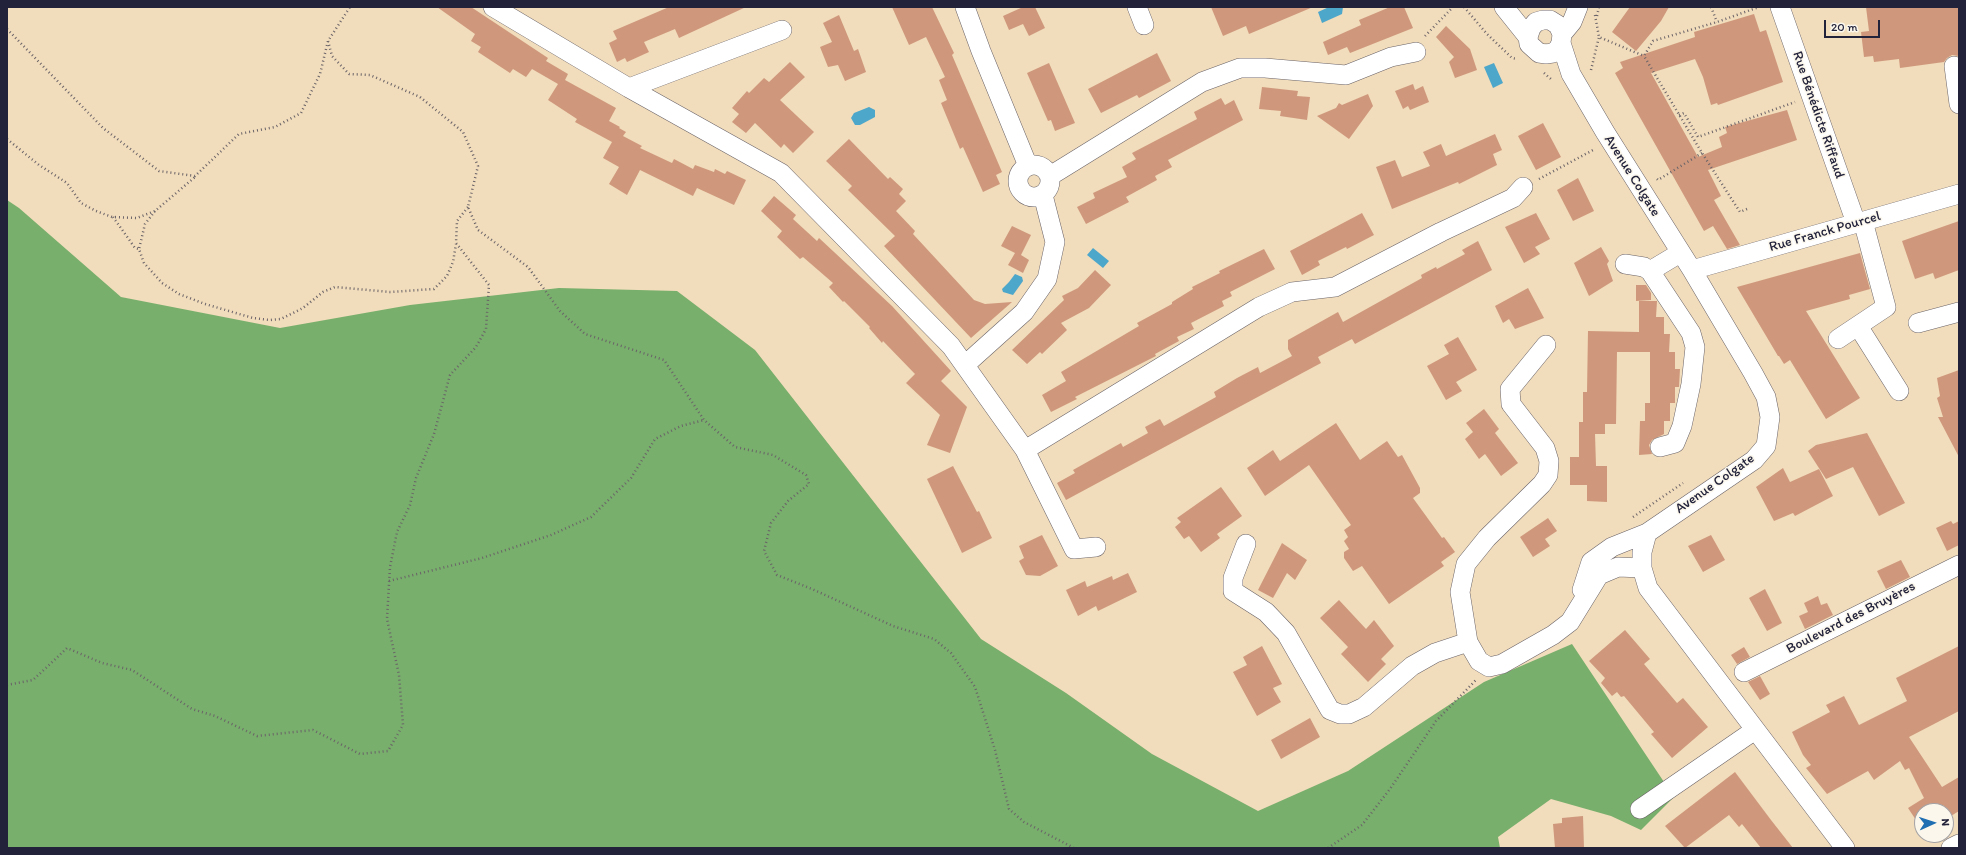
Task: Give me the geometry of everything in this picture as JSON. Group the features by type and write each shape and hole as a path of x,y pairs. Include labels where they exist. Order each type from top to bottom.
{"street":[{"path":"493,7 629,88 781,174 951,346 1025,450 1074,549 1096,547"},
{"path":"965,7 981,51 1028,166"},
{"path":"1137,7 1144,25"},
{"name":"Rue Bénédicte Riffaud","path":"1780,7 1859,222 1886,307 1858,326"},
{"path":"1546,54 1558,49 1548,31 1581,9"},
{"name":"Avenue Colgate","path":"1506,10 1548,31 1579,74 1609,139 1692,270 1766,397 1770,426 1766,446 1754,460 1648,533 1612,547 1591,562 1583,582 1580,605"},
{"path":"629,88 782,30"},
{"name":"Avenue Colgate","path":"1548,31 1530,44 1534,49 1546,54 1579,74"},
{"path":"1050,176 1202,82 1240,68 1265,68 1346,75 1391,57 1416,52"},
{"path":"1954,66 1959,104"},
{"path":"1028,166 1042,166 1050,176 1049,188 1043,194 1030,196 1020,188 1018,178 1022,171 1028,166"},
{"path":"1025,450 1259,306 1292,292 1335,287 1441,232 1514,198 1523,187"},
{"path":"965,365 1024,312 1047,278 1055,242 1043,194"},
{"name":"Rue Franck Pourcel","path":"1692,270 1959,194"},
{"path":"1650,271 1680,253"},
{"path":"1625,264 1644,267 1650,271 1690,333 1695,347 1691,384 1682,426 1675,443 1660,447"},
{"path":"1918,323 1959,312"},
{"path":"1838,339 1858,326 1899,391"},
{"path":"1546,345 1510,389 1510,404 1545,448 1549,461 1548,474 1542,484 1487,538 1466,564 1460,592 1468,642 1479,662 1489,667 1502,664 1553,635 1570,622 1599,575 1618,567 1642,568"},
{"path":"1648,533 1642,552 1642,568 1648,588 1845,848"},
{"path":"1246,544 1233,578 1233,591 1266,612 1286,633 1330,710 1349,714 1364,707 1412,666 1435,653 1468,642"},
{"name":"Boulevard des Bruyères","path":"1744,672 1959,565"},
{"path":"1640,809 1756,730"},
{"path":"1951,848 1959,844"}],"path":[{"path":"328,41 332,56 349,74 370,75 420,97 463,132 478,166 468,207 457,221 453,262 447,276 434,289 390,292 335,288 323,292 303,308 281,319 270,320 253,318 205,304 179,294 162,283 144,263 139,249 145,224 155,211 195,176 239,134 275,127 301,113 320,74 328,41 350,7"},
{"path":"1416,52 1425,37 1453,7"},
{"path":"1464,7 1487,34 1512,58 1521,61"},
{"path":"1579,74 1590,72 1599,37 1596,16 1599,7"},
{"path":"1711,7 1716,22"},
{"path":"1644,56 1653,41 1759,7"},
{"path":"1581,9 1596,16"},
{"path":"7,29 103,128 159,172 195,176"},
{"path":"1599,37 1644,56 1702,153 1740,212 1747,209"},
{"path":"1679,115 1684,113 1698,137 1798,101"},
{"path":"7,139 39,165 67,183 81,203 96,211 112,217 137,218 155,211"},
{"path":"1523,187 1597,148"},
{"path":"1654,174 1658,180 1702,153"},
{"path":"468,207 478,230 528,268 560,311 585,334 664,360 704,420 735,447 773,455 806,475 810,484 788,501 771,523 764,551 777,575 812,589 893,626 934,639 951,653 975,687 995,750 1009,809 1024,822 1074,848"},
{"path":"112,217 135,248 139,249"},
{"path":"7,685 33,680 68,648 102,663 132,670 192,708 215,716 257,736 313,730 360,754 388,751 403,725 399,675 387,619 390,567 397,532 410,505 416,478 434,434 450,375 476,347 486,328 489,285 456,243"},
{"path":"389,582 488,555 551,535 590,517 631,478 655,439 681,426 704,420"},
{"path":"1328,848 1362,825 1390,789 1436,721 1489,667"}],"green space":[{"path":"7,200 19,208 121,297 280,328 410,305 559,288 677,291 755,350 981,639 1066,693 1152,754 1258,811 1348,771 1484,682 1572,644 1674,797 1641,830 1611,816 1551,799 1498,837 1500,848 7,848"}],"water":[{"path":"1329,7 1343,7 1342,14 1322,23 1318,12"},
{"path":"1494,63 1503,83 1493,88 1484,67"},
{"path":"869,107 875,110 875,117 860,125 855,125 851,118 854,113"},
{"path":"1093,248 1109,261 1103,268 1087,255"},
{"path":"1015,274 1022,277 1023,281 1013,295 1003,292 1002,289"}],"building":[{"path":"437,7 471,7 548,58 546,61 568,74 565,80 616,108 609,121 626,132 623,136 642,146 640,148 672,163 674,159 693,169 695,165 714,172 715,169 725,174 727,171 746,180 734,205 697,188 693,196 640,170 627,195 609,184 619,167 603,158 612,142 575,122 577,119 548,100 558,84 532,69 526,77 513,69 510,73 478,52 481,47 471,41 475,34"},
{"path":"669,7 746,7 679,38 675,29 644,42 649,52 627,62 625,58 617,62 609,43 617,39 613,31"},
{"path":"892,7 932,7 954,53 952,55 1002,172 996,175 1000,184 983,192 963,147 960,149 941,103 947,100 939,80 945,77 926,37 909,45"},
{"path":"1023,7 1035,7 1045,28 1029,36 1023,24 1009,30 1003,16"},
{"path":"1211,7 1313,7 1249,34 1246,26 1223,36"},
{"path":"1390,7 1404,7 1413,28 1350,53 1347,47 1328,55 1323,42 1361,25 1359,20"},
{"path":"1630,7 1669,7 1661,21 1636,51 1612,32"},
{"path":"1866,7 1959,7 1959,56 1952,55 1944,62 1900,68 1899,59 1874,62 1873,56 1864,57 1861,32 1869,31"},
{"path":"1754,14 1760,32 1766,30 1783,82 1718,105 1717,103 1711,105 1703,77 1695,59 1651,73 1698,157 1722,147 1719,137 1727,133 1725,127 1787,110 1797,140 1708,170 1721,196 1714,200 1740,245 1727,249 1713,226 1704,231 1615,73 1623,68 1620,62 1695,37 1694,32"},
{"path":"839,15 854,51 858,49 866,72 845,81 838,65 828,67 820,47 832,42 823,23"},
{"path":"1446,26 1470,49 1477,70 1455,78 1449,62 1454,57 1436,37"},
{"path":"1157,53 1171,81 1139,98 1137,95 1101,113 1088,89"},
{"path":"790,62 805,77 780,100 814,132 793,153 784,144 781,148 755,123 746,133 732,122 739,114 732,108 747,91 749,93 764,78 769,82"},
{"path":"1049,63 1075,123 1055,131 1051,120 1048,121 1027,73"},
{"path":"1413,84 1415,90 1423,86 1429,102 1410,110 1408,106 1403,109 1395,91"},
{"path":"1262,87 1298,91 1297,96 1310,97 1307,120 1280,116 1281,111 1259,109"},
{"path":"1368,94 1373,106 1349,139 1317,116 1336,108 1339,103 1342,105"},
{"path":"1221,98 1225,105 1234,100 1243,120 1168,160 1172,167 1155,176 1157,180 1126,197 1129,202 1086,224 1077,207 1095,198 1093,193 1127,177 1122,167 1136,159 1132,153 1197,119 1194,112"},
{"path":"1543,123 1561,157 1536,170 1518,136"},
{"path":"1495,134 1502,150 1493,154 1497,165 1459,184 1458,182 1392,209 1376,167 1395,160 1402,177 1430,166 1423,152 1441,144 1446,156"},
{"path":"849,139 888,179 890,177 903,189 899,194 906,201 896,211 915,231 913,234 974,300 985,304 1012,302 971,338 884,246 895,236 848,190 852,186 826,161"},
{"path":"1578,178 1594,211 1573,221 1557,190"},
{"path":"774,196 796,215 793,219 817,241 819,238 892,306 951,371 941,381 967,407 950,453 927,445 940,415 906,383 915,374 883,341 882,343 869,328 870,327 829,287 833,283 803,257 800,259 777,237 782,231 761,211"},
{"path":"1362,213 1374,235 1347,249 1346,247 1318,261 1320,265 1302,275 1290,251"},
{"path":"1536,213 1550,239 1535,247 1540,254 1524,263 1505,227"},
{"path":"1959,221 1959,270 1935,279 1933,273 1915,279 1902,241"},
{"path":"1012,226 1031,235 1021,255 1029,260 1023,273 1008,265 1015,253 1001,246"},
{"path":"1478,241 1492,270 1355,344 1352,339 1318,357 1321,363 1066,500 1057,483 1075,473 1073,470 1121,443 1123,447 1148,433 1145,427 1160,419 1164,426 1216,397 1214,392 1258,367 1260,373 1292,356 1288,349 1288,340 1338,312 1343,322 1422,278 1421,275 1436,267 1437,269 1465,254 1462,250"},
{"path":"1601,247 1609,261 1607,264 1613,281 1589,296 1574,263"},
{"path":"1264,249 1275,269 1230,292 1232,296 1222,301 1224,306 1191,323 1194,329 1177,337 1179,341 1155,354 1156,356 1075,397 1077,399 1051,412 1042,395 1066,381 1061,372 1139,326 1137,323 1172,304 1172,302 1193,289 1192,287 1220,273 1219,271"},
{"path":"1860,253 1870,289 1849,295 1850,299 1806,311 1860,398 1826,419 1790,360 1784,364 1778,356 1737,287"},
{"path":"1095,270 1111,285 1089,308 1061,323 1067,330 1042,354 1040,352 1027,364 1012,350 1064,300 1062,296 1078,288"},
{"path":"1636,285 1646,285 1651,293 1651,300 1636,301"},
{"path":"1528,288 1544,318 1515,329 1509,319 1503,323 1495,306"},
{"path":"1639,301 1657,301 1656,317 1664,317 1664,334 1670,334 1669,352 1675,352 1675,369 1680,369 1679,387 1675,387 1675,403 1670,403 1670,421 1664,421 1664,434 1652,440 1649,445 1652,454 1639,455 1640,421 1645,421 1645,403 1650,403 1650,352 1617,352 1616,424 1605,424 1605,434 1595,434 1596,466 1607,466 1607,502 1587,501 1587,485 1570,485 1570,457 1579,457 1579,422 1583,422 1583,392 1587,392 1588,331 1639,332"},
{"path":"1458,337 1477,370 1456,382 1462,391 1446,400 1427,366 1449,354 1444,345"},
{"path":"1959,370 1959,457 1938,417 1943,417 1937,398 1940,396 1937,378"},
{"path":"1484,409 1499,429 1495,433 1518,463 1501,476 1485,454 1479,459 1465,439 1473,432 1466,423"},
{"path":"1336,423 1360,460 1387,441 1398,457 1402,455 1420,488 1420,493 1413,498 1442,538 1444,537 1455,552 1441,562 1444,566 1389,604 1362,566 1353,571 1344,558 1344,552 1349,549 1344,541 1348,537 1344,530 1351,525 1309,465 1265,496 1247,468 1273,450 1280,461"},
{"path":"1867,433 1905,503 1879,516 1853,467 1826,479 1808,451 1816,445"},
{"path":"953,466 977,512 979,511 992,538 962,553 927,479"},
{"path":"1783,468 1790,482 1819,469 1833,496 1795,516 1793,513 1774,521 1756,487"},
{"path":"1221,487 1242,516 1217,534 1220,538 1201,552 1189,536 1184,539 1175,527 1181,522 1177,518"},
{"path":"1548,518 1557,531 1545,539 1550,546 1533,557 1520,537"},
{"path":"1951,521 1953,524 1959,521 1959,545 1947,551 1936,528"},
{"path":"1042,535 1058,566 1040,576 1026,575 1019,561 1024,558 1019,546"},
{"path":"1711,535 1725,560 1703,572 1688,546"},
{"path":"1282,543 1307,560 1295,580 1287,573 1273,598 1258,590"},
{"path":"1901,560 1910,577 1886,589 1877,571"},
{"path":"1128,573 1137,592 1098,611 1096,606 1078,616 1066,590 1085,581 1087,587 1112,576 1113,580"},
{"path":"1765,589 1782,623 1767,631 1749,598"},
{"path":"1818,596 1821,605 1827,603 1833,615 1805,629 1799,616 1808,612 1804,603"},
{"path":"1339,600 1366,629 1374,620 1394,646 1381,659 1386,664 1368,682 1341,654 1348,647 1320,618"},
{"path":"1625,630 1650,659 1644,664 1677,703 1683,698 1708,727 1672,758 1651,734 1654,732 1624,696 1621,697 1617,692 1612,696 1601,683 1605,678 1589,661"},
{"path":"1262,646 1282,684 1273,688 1281,702 1257,716 1233,672 1247,665 1243,657"},
{"path":"1959,646 1959,711 1909,737 1942,787 1959,777 1959,811 1954,814 1954,803 1916,803 1924,798 1909,768 1905,770 1900,761 1874,780 1868,771 1827,794 1806,768 1811,765 1803,755 1792,732 1830,712 1826,705 1844,696 1859,725 1907,701 1896,678"},
{"path":"1744,647 1750,657 1737,664 1731,655"},
{"path":"1760,676 1770,694 1760,700 1748,682"},
{"path":"1310,718 1320,737 1281,759 1271,740"},
{"path":"1735,772 1793,848 1761,848 1742,824 1739,827 1729,815 1685,848 1665,826"},
{"path":"1914,804 1914,817 1908,808"},
{"path":"1583,816 1584,848 1555,848 1553,824 1562,823 1562,818"}]}
